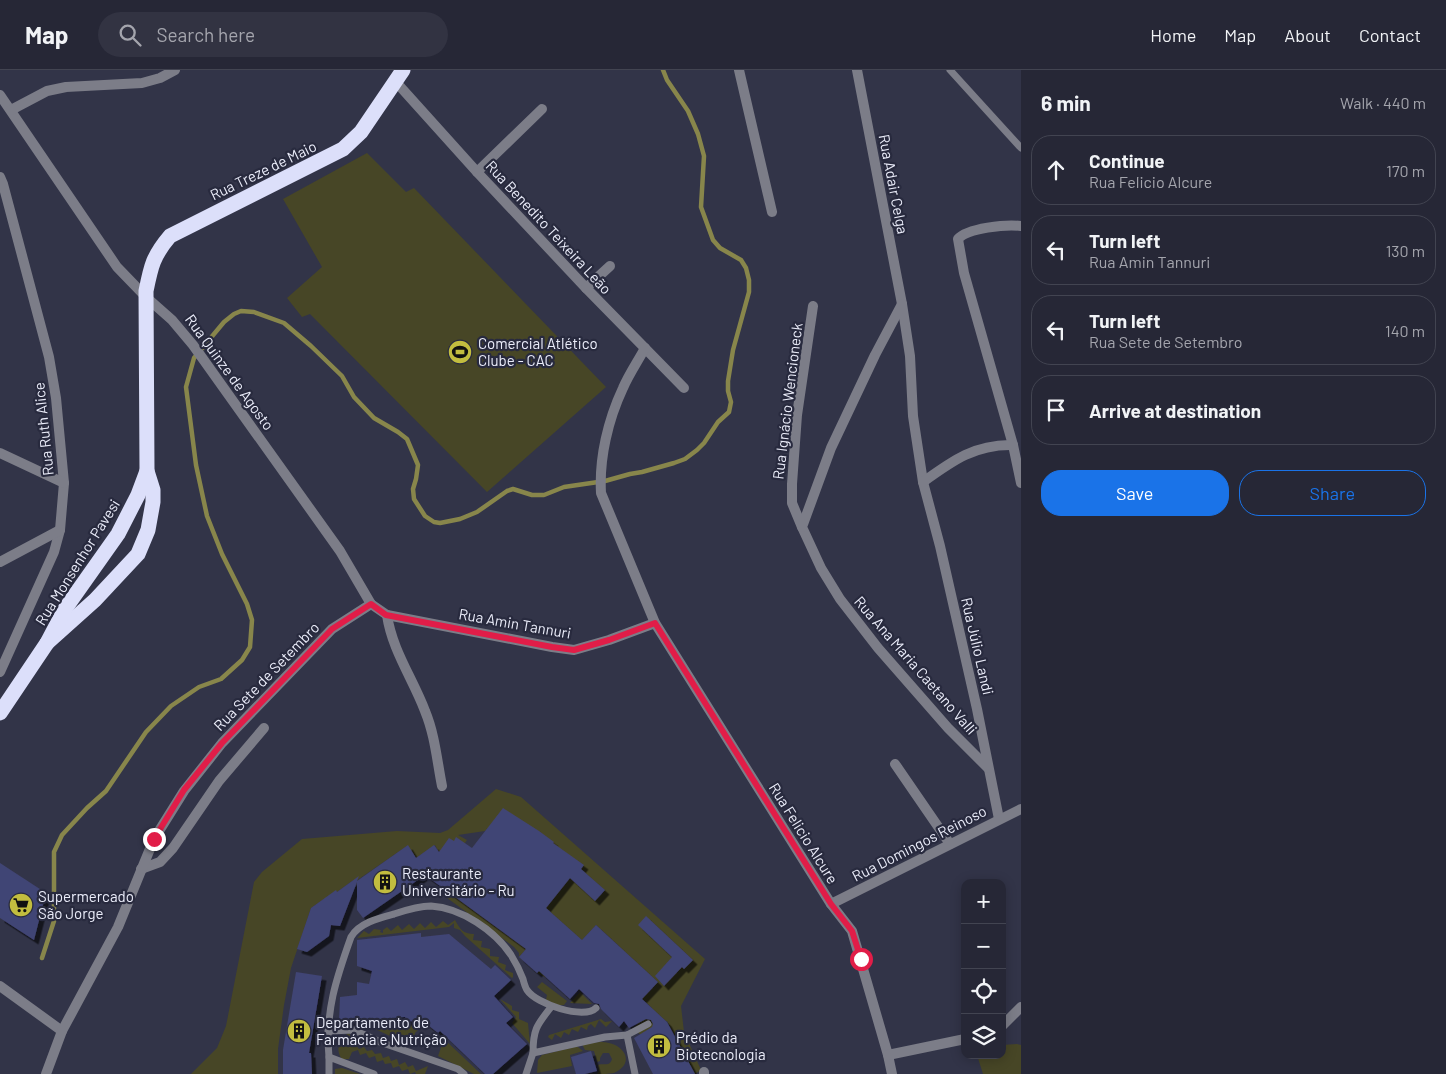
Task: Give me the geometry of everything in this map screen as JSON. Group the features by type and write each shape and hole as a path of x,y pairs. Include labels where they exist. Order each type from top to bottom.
{"highway":[{"name":"Rua Treze de Maio","path":"146,297 151,264 160,248 170,236 343,149 361,132 399,76"},
{"name":"Rua Monsenhor Pavesi","path":"47,643 95,600 138,554 148,530 153,490 147,471 146,297"},
{"name":"Rua Monsenhor Pavesi","path":"0,713 47,643 65,609 107,552 138,495 147,471"},
{"path":"107,552 125,568"}],"street":[{"path":"11,110 47,91 66,87 142,83 160,78 175,70"},
{"path":"739,70 772,212"},
{"name":"Rua Adair Celga","path":"856,70 902,304"},
{"name":"Rua Benedito Teixeira Leão","path":"399,76 477,172 586,288 684,388"},
{"name":"Rua Quinze de Agosto","path":"0,96 112,259 146,297 172,320 202,358 340,551 371,604"},
{"path":"477,172 542,109"},
{"name":"Rua Ruth Alice","path":"0,177 49,357 56,398 64,483 60,530 54,552 0,672"},
{"path":"1021,226 1012,225 968,232 962,234 958,239 964,273 1013,445 1021,483"},
{"path":"586,288 610,266"},
{"path":"802,527 831,448 875,355 902,304"},
{"name":"Rua Júlio Landi","path":"902,304 910,356 913,416 922,482 940,546 977,709 999,819"},
{"name":"Rua Ignácio Wencioneck","path":"802,527 792,503 792,484 797,415 813,306"},
{"name":"Rua Felicio Alcure","path":"645,348 623,388 612,414 600,478 601,493 655,623 831,904 852,931 892,1074"},
{"path":"922,482 964,455 997,444 1013,445"},
{"path":"0,453 64,483"},
{"name":"Rua Ana Maria Caetano Valli","path":"802,527 821,568 840,599 878,648 948,728 988,768"},
{"path":"0,562 60,530"},
{"name":"Rua Amin Tannuri","path":"371,604 386,615 574,650 609,640 655,623"},
{"name":"Rua Sete de Setembro","path":"46,1074 62,1031 118,926 154,839 184,790 222,743 332,629 371,604"},
{"path":"386,615 388,629 396,649 426,712 442,786"},
{"path":"141,869 160,862 219,781 264,728"},
{"path":"895,764 950,844"},
{"name":"Rua Domingos Reinoso","path":"831,904 1021,809"},
{"path":"0,986 62,1031"},
{"path":"1006,1022 1021,1007"},
{"path":"888,1055 961,1040"}],"lane":[{"path":"950,70 1021,148"},
{"path":"329,1074 328,1031 331,1001 354,932 367,924 408,909 431,906 467,917 502,944 519,969 526,989 534,997 550,1007 588,1012 596,1008"},
{"path":"526,1074 533,1053 533,1038 536,1028 550,1007"},
{"path":"533,1053 605,1037 627,1035 648,1024"},
{"path":"328,1031 354,1030 380,1042 458,1069 464,1074"},
{"path":"627,1035 635,1074"},
{"path":"329,1056 374,1074"}],"shaded area":[{"name":"Comercial Atlético Clube - CAC","path":"367,153 406,192 414,188 606,387 487,492 310,314 302,317 287,298 322,267 283,199"},
{"path":"496,789 521,797 705,959 681,1006 684,1032 701,1070 695,1074 671,1074 684,1053 667,1021 641,1035 633,1029 652,1008 638,995 607,959 619,946 596,925 547,978 537,973 553,955 555,917 519,957 519,953 514,947 443,895 447,891 518,943 566,882 489,827 485,831 458,835 467,840 453,860 439,852 435,845 416,858 407,846 353,883 352,881 311,908 291,968 278,1049 278,1074 191,1074 217,1048 226,1026 254,882 262,872 302,839 397,831 440,833 448,830"},
{"path":"455,920 462,930 474,934 473,940 482,941 481,947 490,949 490,956 499,957 498,962 506,965 505,970 513,973 512,978 460,930 454,928 454,923 449,927 357,938 364,931 369,934 374,929 381,930 380,932 383,933 383,930 387,927 391,931 398,925 402,930 409,924 414,929 420,923 425,928 431,922 436,927 443,921 448,925"},
{"path":"542,982 567,1001 564,1005 554,1005 546,1000 547,995 537,987"},
{"path":"580,992 592,1004 570,1003"},
{"path":"500,999 512,1006 512,1010 519,1012 519,1019 528,1023 530,1044 512,1023 516,1017"},
{"path":"601,1019 605,1022 612,1021 606,1027 599,1020 595,1028 591,1024 587,1030 581,1027 578,1032 572,1029 569,1035 564,1032 561,1038 555,1034 552,1040 548,1037 549,1035"},
{"path":"396,1021 400,1024 422,1026 415,1033 412,1046 364,1024"},
{"path":"349,1033 352,1039 348,1042 350,1046 355,1044 359,1049 364,1047 367,1051 372,1050 375,1054 381,1053 383,1058 389,1056 391,1061 397,1059 399,1065 405,1062 408,1067 413,1065 416,1071 428,1066 425,1074 416,1074 415,1072 410,1074 408,1069 402,1071 399,1066 393,1068 391,1063 385,1064 383,1060 377,1062 375,1056 369,1058 366,1053 360,1055 358,1050 352,1052 349,1059 342,1059 339,1052 339,1044"},
{"path":"444,1039 481,1074 474,1074 438,1056"},
{"path":"600,1042 615,1045 624,1053 625,1063 614,1073 597,1074 599,1071 598,1065 608,1064 611,1061 609,1053 603,1053 600,1061 597,1062 594,1051 585,1050 582,1044"},
{"path":"1006,1045 1021,1045 1021,1074 983,1074 978,1059 1006,1059"},
{"path":"578,1047 583,1051 570,1055 572,1066 537,1073 538,1060 542,1055"},
{"path":"342,1068 360,1074 335,1074 335,1069"}],"building":[{"path":"503,808 539,831 584,865 581,869 605,890 595,901 570,878 546,908 582,940 596,925 658,982 642,999 667,1022 695,1074 653,1074 634,1038 652,1027 651,1020 646,1019 629,1028 624,1021 619,1027 601,1009 599,1004 594,1003 579,989 570,999 539,971 537,973 519,957 526,949 425,875 363,918 357,910 357,882 340,926 331,925 329,936 307,952 297,949 311,908 336,890 337,892 359,876 357,881 408,845 416,858 434,845 439,852 449,838 454,841 456,837 472,848"},
{"name":"Supermercado São Jorge","path":"0,863 46,893 34,940 0,918"},
{"path":"646,916 693,960 684,969 682,967 664,986 655,976 672,957 638,925"},
{"path":"421,933 421,937 449,934 491,969 495,965 511,980 494,996 513,1017 506,1023 527,1044 493,1074 485,1074 440,1031 438,1033 424,1022 406,1021 405,1017 339,1022 340,997 357,995 357,982 369,984 372,971 357,966 357,940"},
{"path":"296,972 322,976 309,1053 311,1053 312,1074 283,1074 283,1050"},
{"path":"591,1051 597,1071 576,1074 571,1057"}],"waterway":[{"path":"42,958 54,921 54,852 62,835 106,791 146,732 171,706 199,687 221,679 242,660 250,647 252,620 247,604 222,554 207,516 196,465 186,387 194,358 224,322 234,314 241,311 254,312 284,323 342,376 354,397 374,418 407,439 418,465 413,489 414,499 425,516 434,522 440,523 460,519 477,512 507,491 513,489 532,495 544,495 564,487 605,481 685,459 704,443 718,422 729,412 731,402 728,381 733,350 749,292 749,280 746,268 741,260 720,248 713,240 701,207 704,156 698,134 688,111 667,80 663,70"}],"place":[{"name":"Comercial Atlético Clube - CAC","path":"460,352"},
{"name":"Restaurante Universitário - Ru","path":"385,882"},
{"name":"Supermercado São Jorge","path":"21,905"},
{"name":"Departamento de Farmácia e Nutrição","path":"299,1031"},
{"name":"Prédio da Biotecnologia","path":"659,1046"}],"route":[{"path":"154,839 184,790 222,743 332,629 371,604 386,615 574,650 609,640 655,623 831,904 852,931 861,959"}]}
